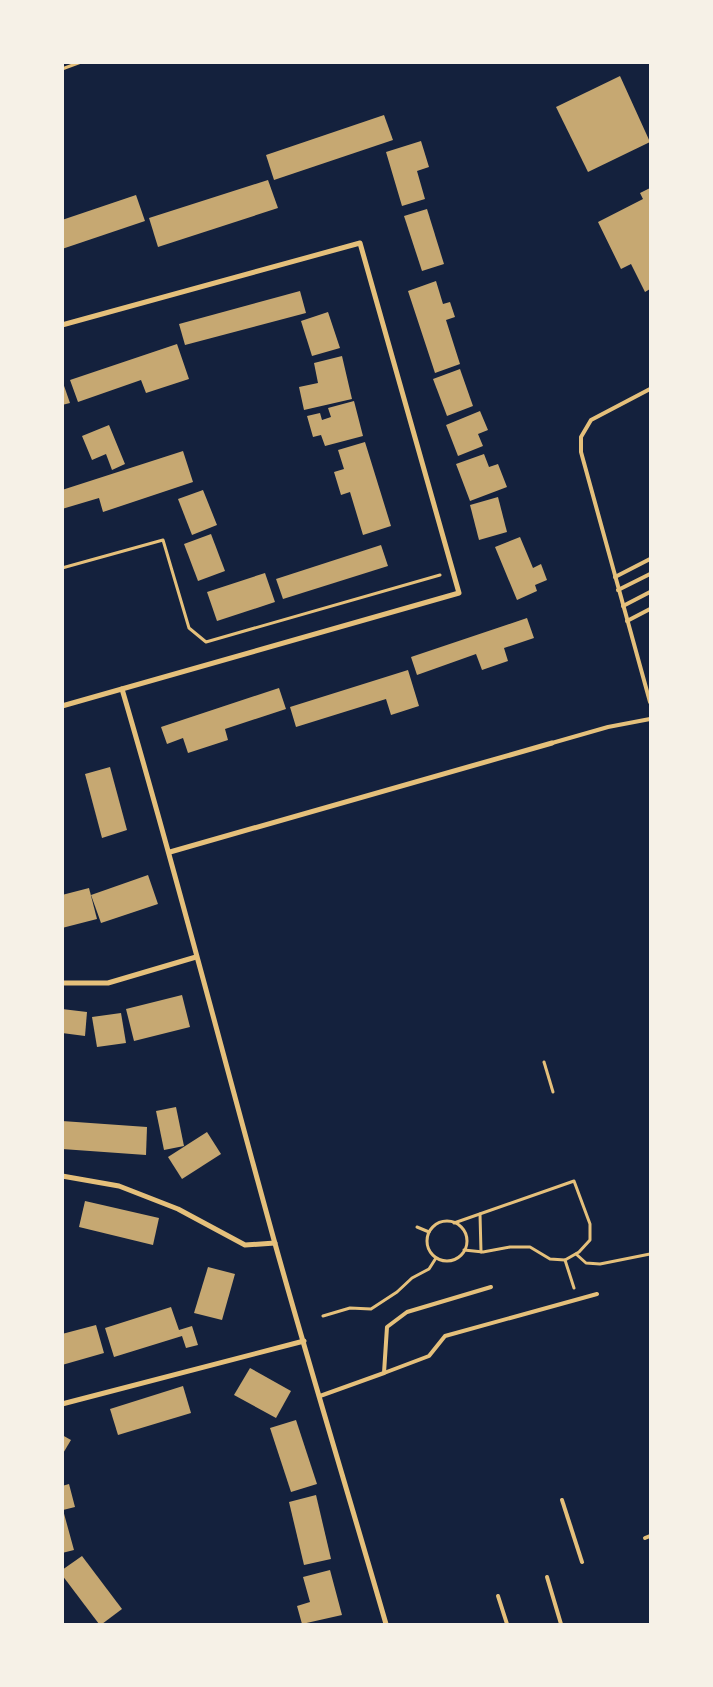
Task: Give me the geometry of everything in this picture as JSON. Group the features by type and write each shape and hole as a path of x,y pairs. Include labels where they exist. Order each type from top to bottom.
{"street":[{"path":"62,325 360,243 459,593 62,706"},
{"path":"122,689 170,852 196,958 275,1243 386,1624"},
{"path":"170,852 552,743"},
{"path":"62,982 108,982 196,958"},
{"path":"62,1176 119,1186 178,1209 245,1245 275,1243"},
{"path":"62,1404 304,1340"}],"lane":[{"path":"650,389 591,420 581,437 581,452 650,702"},
{"path":"615,577 650,559"},
{"path":"618,590 650,574"},
{"path":"623,606 650,592"},
{"path":"627,621 650,609"},
{"path":"552,743 608,727 650,719"},
{"path":"384,1373 387,1327 407,1312 491,1287"},
{"path":"320,1396 429,1356 445,1336 597,1294"},
{"path":"562,1500 582,1562"},
{"path":"645,1538 650,1536"},
{"path":"547,1577 561,1624"},
{"path":"498,1596 507,1624"}],"path":[{"path":"62,69 81,62"},
{"path":"62,568 163,540 189,628 206,642 453,571"},
{"path":"544,1062 553,1092"},
{"path":"574,1181 590,1224 590,1240 576,1254 565,1260 550,1259 530,1246 481,1252 464,1250 452,1260 436,1258 428,1249 430,1232 443,1222 454,1223 574,1181"},
{"path":"480,1214 481,1252"},
{"path":"454,1223 465,1234 464,1250"},
{"path":"417,1227 430,1232"},
{"path":"576,1254 586,1263 600,1264 650,1254"},
{"path":"323,1316 350,1308 371,1309 397,1292 412,1278 429,1269 436,1258"},
{"path":"565,1260 574,1289"}],"building":[{"path":"620,76 650,142 588,172 556,107"},
{"path":"384,115 393,140 274,180 266,155"},
{"path":"421,141 429,167 417,171 425,199 402,206 386,152"},
{"path":"268,180 278,208 158,247 149,218"},
{"path":"650,188 650,289 645,292 631,264 621,269 598,222 643,199 640,193"},
{"path":"136,195 145,221 62,249 62,220"},
{"path":"427,209 444,264 422,271 404,216"},
{"path":"436,281 443,304 450,302 455,317 446,320 460,364 435,373 408,291"},
{"path":"300,291 306,313 185,345 179,324"},
{"path":"328,312 340,348 312,356 301,321"},
{"path":"177,344 189,379 146,393 141,380 78,402 70,380"},
{"path":"342,356 352,399 304,410 299,387 318,383 314,363"},
{"path":"460,369 473,406 447,416 433,379"},
{"path":"62,380 70,403 62,405"},
{"path":"354,401 363,436 325,446 321,435 313,437 307,416 320,413 322,420 331,417 328,408"},
{"path":"480,411 488,430 478,434 483,446 458,456 446,425"},
{"path":"109,425 125,464 112,470 106,454 92,460 82,436"},
{"path":"365,442 391,526 363,535 350,492 341,495 334,472 344,469 338,450"},
{"path":"183,451 193,482 103,512 99,498 62,509 62,490"},
{"path":"484,454 489,467 498,464 507,487 470,501 456,464"},
{"path":"203,490 217,525 192,535 178,499"},
{"path":"498,497 507,532 479,540 470,505"},
{"path":"211,534 225,571 198,581 184,544"},
{"path":"520,537 533,568 541,564 547,580 535,585 537,591 517,600 495,547"},
{"path":"381,545 388,566 283,599 276,579"},
{"path":"265,573 275,602 217,621 207,592"},
{"path":"527,618 534,638 504,648 508,661 482,670 476,654 417,675 411,657"},
{"path":"408,670 419,706 391,715 386,699 296,727 290,707"},
{"path":"279,688 286,709 225,729 228,740 188,753 183,738 167,744 161,727"},
{"path":"110,767 127,830 102,838 85,774"},
{"path":"148,875 158,904 101,923 91,895"},
{"path":"89,888 97,919 62,928 62,895"},
{"path":"182,995 190,1027 134,1041 126,1009"},
{"path":"62,1009 87,1012 85,1036 62,1033"},
{"path":"121,1013 126,1043 97,1047 92,1017"},
{"path":"176,1107 184,1146 164,1150 156,1111"},
{"path":"62,1121 147,1127 146,1155 62,1149"},
{"path":"207,1132 221,1154 182,1179 168,1157"},
{"path":"85,1201 159,1218 153,1245 79,1227"},
{"path":"208,1267 235,1274 222,1320 194,1313"},
{"path":"171,1307 179,1330 192,1326 198,1345 186,1348 182,1336 114,1357 105,1328"},
{"path":"96,1325 104,1353 62,1365 62,1334"},
{"path":"250,1368 291,1391 276,1418 234,1395"},
{"path":"183,1386 191,1413 118,1435 110,1409"},
{"path":"296,1420 317,1484 291,1492 270,1428"},
{"path":"62,1435 71,1440 62,1455"},
{"path":"69,1484 75,1507 63,1510 74,1550 62,1553 62,1486"},
{"path":"316,1495 331,1559 304,1565 289,1502"},
{"path":"82,1556 122,1609 102,1624 99,1624 62,1575 62,1570"},
{"path":"330,1570 342,1615 302,1624 297,1606 310,1602 303,1577"}]}
